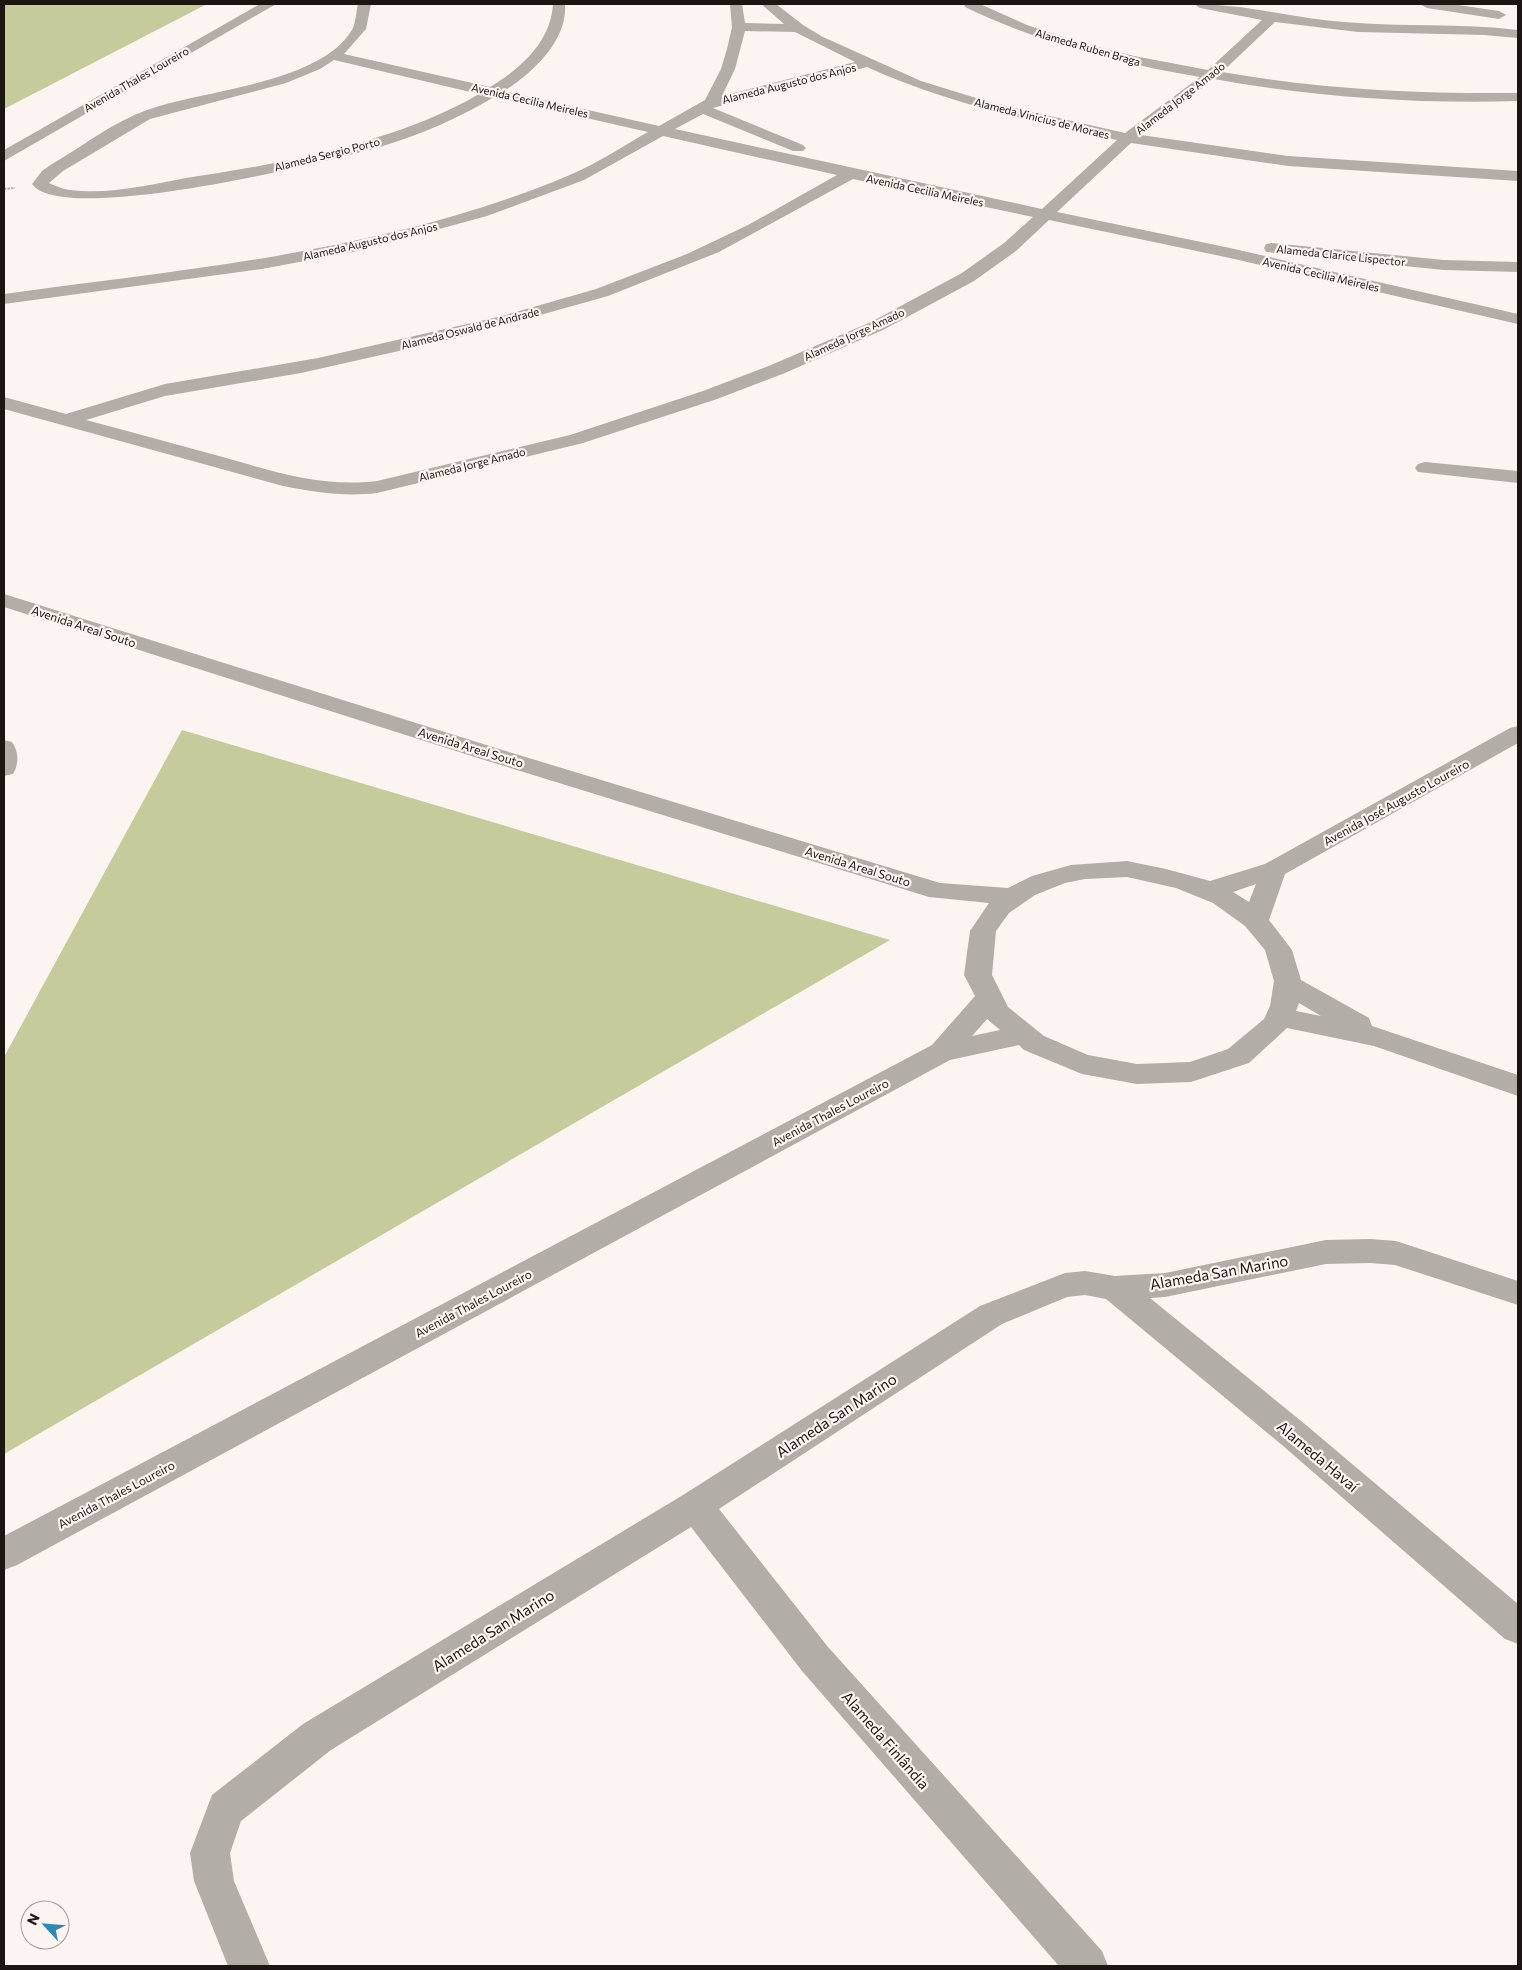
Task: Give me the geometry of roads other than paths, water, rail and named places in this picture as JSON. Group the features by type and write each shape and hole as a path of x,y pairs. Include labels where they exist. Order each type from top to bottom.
{"street":[{"name":"Avenida Thales Loureiro","path":"4,156 269,4"},
{"path":"333,56 354,38 363,21 364,4"},
{"name":"Alameda Sergio Porto","path":"333,56 277,81 153,113 117,131 54,170 40,184 47,191 61,195 105,194 292,165 353,150 404,133 496,92 522,71 549,43 559,19 559,4"},
{"name":"Alameda Augusto dos Anjos","path":"706,105 725,75 739,27 736,4"},
{"name":"Alameda Vinicius de Moraes","path":"768,4 798,28 818,40 916,84 985,105 1128,138 1288,161 1518,176"},
{"name":"Alameda Ruben Braga","path":"970,4 1039,34 1076,45 1154,65 1212,75 1327,91 1435,97 1518,97"},
{"path":"1200,4 1272,19 1383,30 1474,29 1518,34"},
{"path":"1427,4 1509,17"},
{"name":"Alameda Jorge Amado","path":"68,420 283,480 329,489 353,490 400,482 576,438 710,395 778,369 877,326 968,277 1010,247 1128,138 1212,75 1272,19"},
{"path":"739,27 798,28"},
{"name":"Avenida Cecilia Meireles","path":"333,56 666,130 851,174 1518,319"},
{"name":"Alameda Augusto dos Anjos","path":"4,300 262,264 352,247 421,230 481,213 578,177 666,130 706,105 763,88 866,63"},
{"path":"725,75 742,83 763,88"},
{"path":"706,105 851,174"},
{"name":"Alameda Oswald de Andrade","path":"68,420 126,399 169,389 316,364 488,325 587,297 692,258 779,216 851,174"},
{"name":"Alameda Clarice Lispector","path":"1134,234 1434,264 1518,267"},
{"path":"1423,297 1418,286 1420,277 1434,264"},
{"path":"4,403 68,420"},
{"path":"1426,468 1518,477"},
{"name":"Avenida Areal Souto","path":"4,600 487,753 938,891 1012,897"},
{"name":"Avenida José Augusto Loureiro","path":"1210,890 1274,870 1518,733"},
{"path":"4,747 6,755 4,769"},
{"path":"1126,870 1170,876 1210,890 1235,904 1256,920 1280,951 1289,985 1280,1017 1266,1037 1245,1053 1217,1066 1186,1073 1160,1075 1115,1073 1080,1065 1049,1052 1022,1035 1002,1018 988,999 977,969 978,947 985,926 996,911 1012,897 1044,881 1083,871 1126,870"},
{"path":"1256,920 1274,870"},
{"name":"Avenida Areal Souto","path":"938,891 985,926"},
{"path":"1289,985 1379,1037"},
{"name":"Avenida Thales Loureiro","path":"942,1052 988,999"},
{"path":"1280,1017 1379,1037 1518,1086"},
{"name":"Avenida Thales Loureiro","path":"4,1554 942,1052 1022,1035"},
{"name":"Alameda San Marino","path":"250,1966 214,1881 210,1853 226,1809 318,1738 695,1506 991,1316 1026,1299 1065,1286 1085,1283 1115,1288 1165,1285 1326,1252 1370,1251 1396,1254 1434,1264 1518,1293"},
{"name":"Alameda Havaí","path":"1115,1288 1294,1435 1518,1627"},
{"name":"Alameda Finlândia","path":"695,1506 815,1659 1087,1966"}]}
